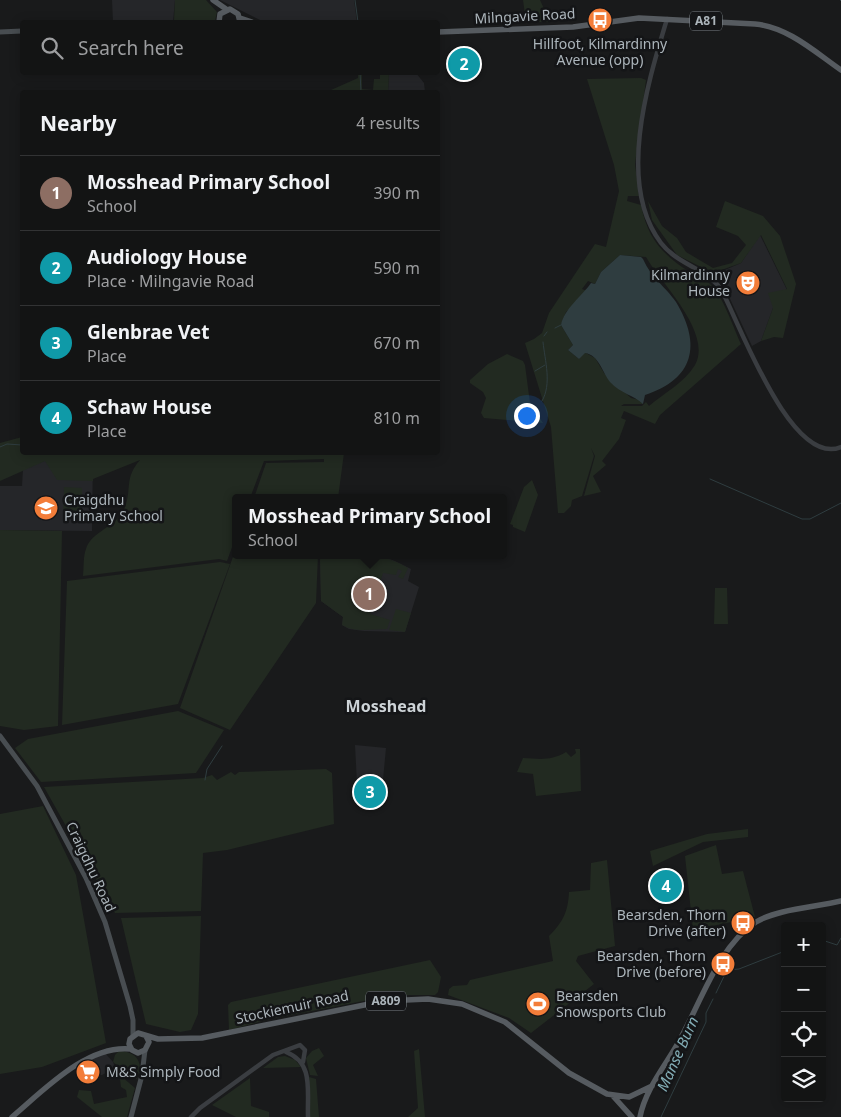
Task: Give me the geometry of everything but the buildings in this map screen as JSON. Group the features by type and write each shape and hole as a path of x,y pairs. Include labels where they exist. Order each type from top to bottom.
{"main road":[{"path":"213,0 226,9 235,10 240,20"},
{"path":"218,5 219,20"},
{"path":"220,14 226,9"},
{"name":"Milngavie Road","path":"440,32 572,28 620,20 667,19 772,26 789,34 841,70"},
{"path":"0,32 20,31"},
{"name":"Craigdhu Road","path":"0,736 37,786 86,878 105,922 133,1020 143,1035"},
{"path":"640,1117 652,1086 678,1042 712,976 733,942 743,932 766,918 841,901"},
{"name":"Stockiemuir Road","path":"143,1035 158,1039 202,1038 384,1001 414,998 442,1000 478,1009 505,1022 527,1037 569,1073 591,1087 613,1096"},
{"name":"Craigdhu Road","path":"132,1035 133,1020"},
{"path":"12,1117 82,1061 96,1053 119,1047 129,1041 132,1035 143,1035 147,1048"},
{"path":"131,1117 142,1075 142,1060 147,1048 158,1039"},
{"path":"129,1041 133,1050 142,1060"},
{"path":"119,1047 133,1050 147,1048"},
{"name":"A809","path":"613,1096 634,1095 652,1086"},
{"path":"613,1096 632,1117"}],"street":[{"path":"667,19 650,73 638,144 640,180 651,226 666,249 706,273 721,289 785,416 820,448 831,450 841,447"},
{"path":"191,1117 200,1108 273,1055 302,1046 305,1050 303,1062 306,1071 308,1117"},
{"path":"294,1048 296,1056"},
{"path":"286,1052 296,1056 303,1062"},
{"path":"296,1056 304,1054"}],"shaded area":[{"path":"112,0 175,0 173,20 113,20"},
{"path":"175,0 206,0 217,12 215,20 174,20"},
{"path":"220,0 354,0 357,20 260,20"},
{"path":"523,0 540,0 548,22 526,22"},
{"path":"358,75 362,75 362,89 373,90 331,90 358,78"},
{"path":"380,75 389,75 388,90 373,90 374,79 380,79"},
{"path":"389,75 418,75 424,83 425,90 388,90"},
{"path":"641,78 646,80 635,164 639,196 628,196 627,201 641,205 650,233 666,254 714,288 723,303 741,344 660,415 655,424 624,411 621,418 626,420 619,439 602,461 606,465 593,476 601,492 584,496 595,456 591,448 594,456 582,496 572,500 571,506 564,513 558,513 551,427 525,343 542,333 549,313 595,244 606,247 619,191 614,165 587,79","holes":["620,255 646,257 691,323 697,338 699,352 695,365 685,377 649,406 646,402 642,406 621,406 624,404 643,404 640,400 631,398 604,373 595,358 584,352 579,359 568,350 573,345 561,325 566,312 587,291 582,289 588,281 595,284 601,272"]},
{"path":"648,201 662,226 677,238 686,252 713,268 732,263 746,245 738,236 716,227 725,201 763,216 780,236 796,284 783,338 774,337 761,341 773,308 768,293 787,289 761,235 741,263 713,273 677,255 652,220"},
{"path":"760,235 787,290 773,308 761,341 752,346 718,273 741,263"},
{"path":"620,255 641,257 643,259 650,272 676,302 689,332 691,346 689,359 683,370 674,380 645,395 643,404 614,386 597,360 590,354 585,353 579,359 568,350 573,345 561,325 574,303 591,283 595,284 601,272"},
{"path":"507,354 523,361 530,403 543,423 484,418 481,413 486,398 483,392 470,383 470,380 488,364"},
{"path":"20,438 20,455 344,455 339,494 255,494 266,463 324,462 324,459 264,461 252,494 232,494 232,547 227,561 219,559 83,576 86,549 93,538 122,514 127,501 132,472 140,460 93,479 93,481 57,480 45,461 0,481 0,443"},
{"name":"Craigdhu Primary School","path":"60,455 93,455 92,531 0,530 0,486 22,486 23,469"},
{"path":"532,480 538,495 525,532 510,524 524,487"},
{"path":"64,487 82,488 82,518 63,518"},
{"path":"0,530 62,531 58,726 24,730 0,726"},
{"path":"232,559 318,559 316,603 230,730 180,708"},
{"path":"320,559 389,559 411,569 408,581 419,587 405,632 349,629 342,625 343,617 321,601"},
{"path":"320,559 387,559 408,568 403,579 398,577 402,571 398,569 396,575 383,573 370,614 390,620 387,629 358,630 342,625 343,617 321,601"},
{"path":"220,562 230,564 178,704 62,725 67,581"},
{"path":"715,588 727,588 728,624 714,624"},
{"path":"396,609 411,613 405,632 389,630"},
{"path":"178,711 224,730 196,773 41,782 15,748 28,739"},
{"path":"355,745 386,748 381,801 358,803"},
{"path":"575,749 580,749 581,791 536,796 533,774 517,772 523,758 550,758 566,752 571,757 576,753"},
{"path":"326,769 332,773 334,824 227,850 203,853 201,911 115,913 44,787 203,778 212,775 217,780 231,772 235,775 239,772"},
{"path":"43,806 76,875 106,1043 42,1067 0,1074 0,814"},
{"path":"748,829 748,837 703,842 653,866 650,851 707,834"},
{"path":"716,845 722,874 743,871 755,917 693,930 685,856"},
{"path":"607,860 615,946 578,956 576,961 594,984 531,1033 509,1018 448,995 449,989 453,986 467,985 470,980 553,961 549,936 564,916 569,892 590,890 591,863"},
{"path":"201,916 198,1014 191,1030 180,1032 146,1024 121,918"},
{"path":"430,960 441,977 438,992 435,995 384,997 266,1020 229,1030 228,1005 231,1002"},
{"path":"319,1048 324,1056 313,1065 318,1076 310,1075 306,1058 312,1051"},
{"path":"419,1049 425,1117 408,1117 418,1108 414,1051"},
{"path":"119,1051 130,1053 137,1059 140,1068 137,1079 133,1079 113,1062 115,1055"},
{"path":"105,1053 113,1062 115,1068 102,1075 79,1078 78,1068 90,1059"},
{"path":"285,1056 295,1060 301,1067 263,1068 278,1057"},
{"path":"122,1077 135,1088 127,1117 102,1117 77,1097 79,1090 91,1091 94,1104 127,1097 126,1090 121,1087 120,1079"},
{"path":"309,1077 316,1079 319,1117 310,1117"},
{"path":"250,1078 251,1106 269,1112 269,1117 236,1117 212,1105"}],"waterway":[{"path":"355,0 358,20"},
{"path":"360,75 361,90"},
{"path":"555,328 561,325"},
{"path":"544,336 547,332"},
{"path":"542,401 547,387 543,342"},
{"path":"535,371 545,365"},
{"path":"0,447 7,444 20,445"},
{"path":"710,479 802,519 810,519 841,503"},
{"path":"205,780 207,769 222,746"},
{"name":"Manse Burn","path":"826,941 837,945 841,938"},
{"name":"Manse Burn","path":"716,993 727,970 739,969 781,953"},
{"name":"Manse Burn","path":"661,1117 706,1022 706,1013 713,999"}],"place":[{"name":"Hillfoot, Kilmardinny Avenue (opp)","path":"600,20"},
{"name":"Audiology House","path":"464,64"},
{"name":"Kilmardinny House","path":"748,283"},
{"name":"Craigdhu Primary School","path":"46,508"},
{"name":"Mosshead Primary School","path":"369,594"},
{"name":"Glenbrae Vet","path":"370,792"},
{"name":"Schaw House","path":"666,886"},
{"name":"Bearsden, Thorn Drive (after)","path":"743,923"},
{"name":"Bearsden, Thorn Drive (before)","path":"723,964"},
{"name":"Bearsden Snowsports Club","path":"538,1004"},
{"name":"M&S Simply Food","path":"88,1072"}],"district":[{"name":"Mosshead","path":"386,706"}]}
